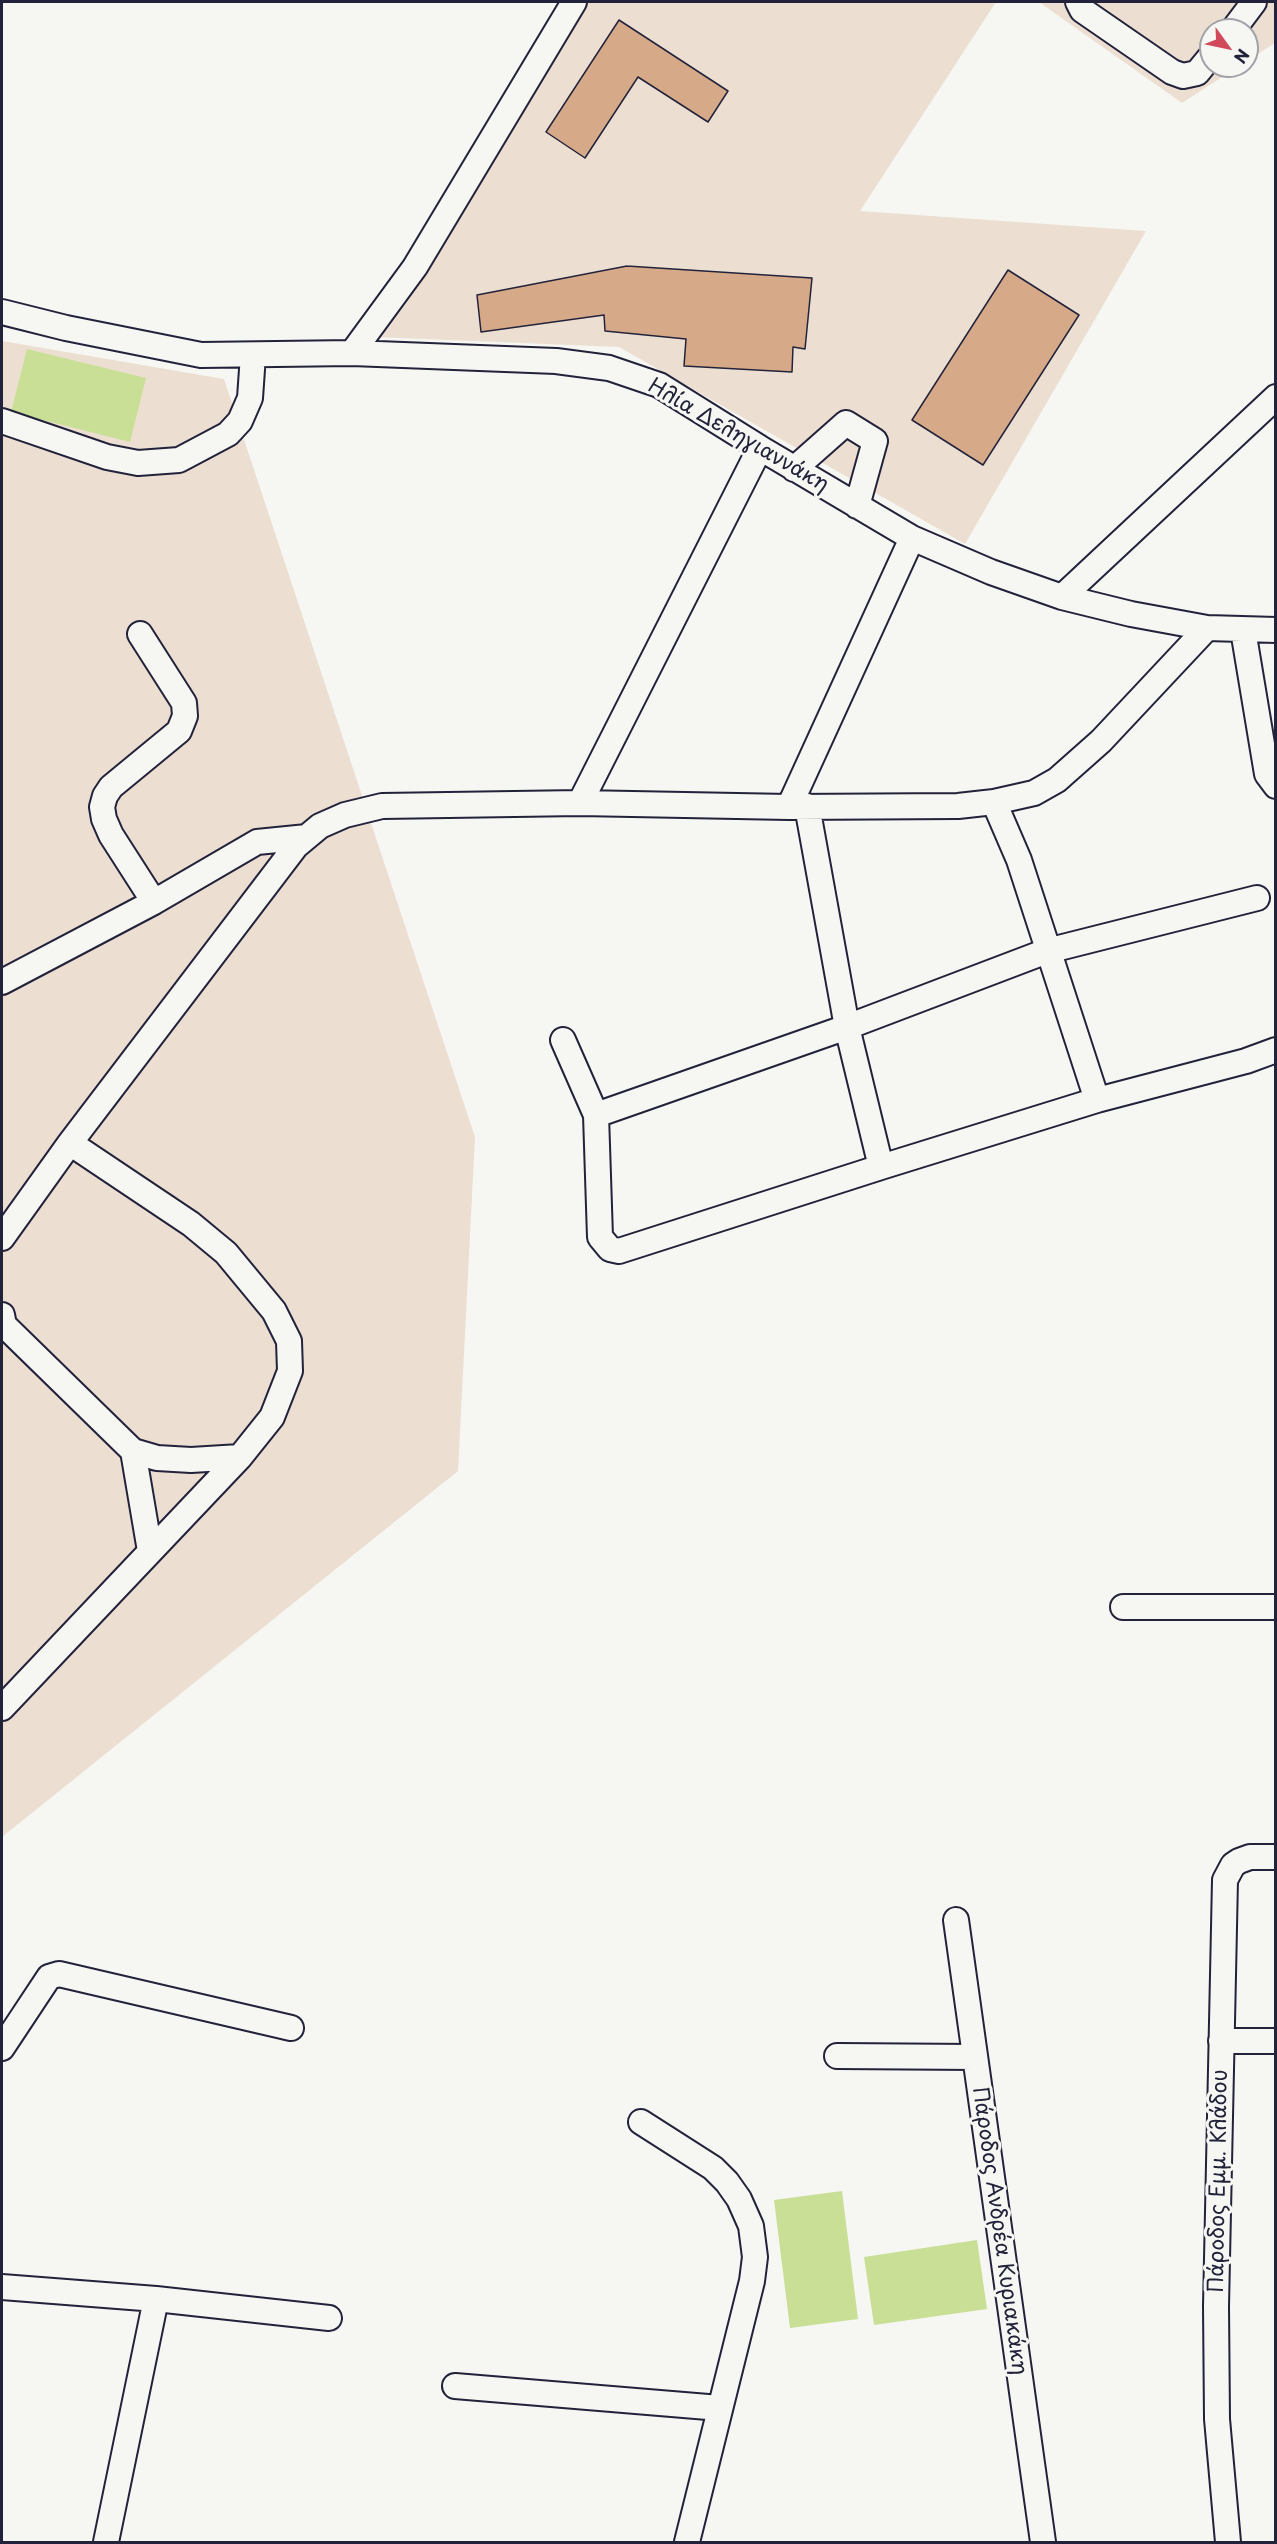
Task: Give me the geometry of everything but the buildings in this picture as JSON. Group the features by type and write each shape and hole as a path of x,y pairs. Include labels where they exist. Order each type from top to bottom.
{"street":[{"path":"352,353 415,267 574,2"},
{"path":"1078,2 1082,10 1172,72 1183,76 1199,71"},
{"path":"1242,18 1254,2"},
{"name":"Ηλία Δεληγιαννάκη","path":"2,312 66,328 201,355 352,353 556,361 609,368 659,385 794,469 912,538 990,572 1062,597 1131,614 1207,628 1275,630"},
{"path":"2,421 107,457 138,463 179,460 228,434 240,421 250,398 253,356"},
{"path":"1062,597 1275,397"},
{"path":"794,469 846,423 874,441 857,506"},
{"path":"579,803 760,448"},
{"path":"881,1167 798,807 912,538"},
{"path":"2,1238 70,1143 296,846 320,826 345,815 382,806 579,803 798,807 958,806 994,802 1034,793 1057,780 1101,741 1207,628"},
{"path":"1243,630 1267,774 1275,786"},
{"path":"140,634 184,703 185,716 179,731 111,787 102,807 111,835 154,902"},
{"path":"994,802 1018,860 1097,1100"},
{"path":"2,982 154,902 257,842 307,837"},
{"path":"596,1115 847,1027 1047,951 1257,898"},
{"path":"563,1040 596,1115 600,1237 604,1244 619,1251 1097,1100 1246,1061 1275,1050"},
{"path":"2,1708 240,1457 272,1418 290,1371 289,1341 274,1311 226,1253 191,1224 70,1143"},
{"path":"2,1322 134,1451 157,1458 180,1460 240,1457"},
{"path":"134,1451 150,1551"},
{"path":"1124,1607 1275,1607"},
{"name":"Πάροδος Εμμ. Κλάδου","path":"1228,2542 1217,2407 1216,2306 1225,1880 1233,1865 1239,1861 1250,1857 1275,1857"},
{"name":"Πάροδος Ανδρέα Κυριακάκη","path":"956,1920 1043,2542"},
{"path":"2,2048 49,1977 59,1974 291,2028"},
{"path":"1221,2041 1275,2041"},
{"path":"837,2056 975,2057"},
{"path":"641,2122 713,2168 739,2199 751,2226 755,2257 752,2281 687,2542"},
{"path":"2,2287 156,2299 329,2318"},
{"path":"106,2542 156,2299"},
{"path":"455,2386 720,2408"}],"shaded area":[{"path":"583,2 996,2 860,211 1146,231 965,544 619,347 375,337"},
{"path":"1039,2 1275,2 1275,43 1259,53 1259,18 1199,18 1199,78 1221,78 1182,103"},
{"path":"2,341 224,379 475,1137 458,1471 2,1837"}],"green space":[{"path":"27,349 146,378 130,442 11,412"},
{"path":"842,2191 858,2319 790,2328 774,2200"},
{"path":"977,2240 987,2309 874,2325 864,2257"}]}
